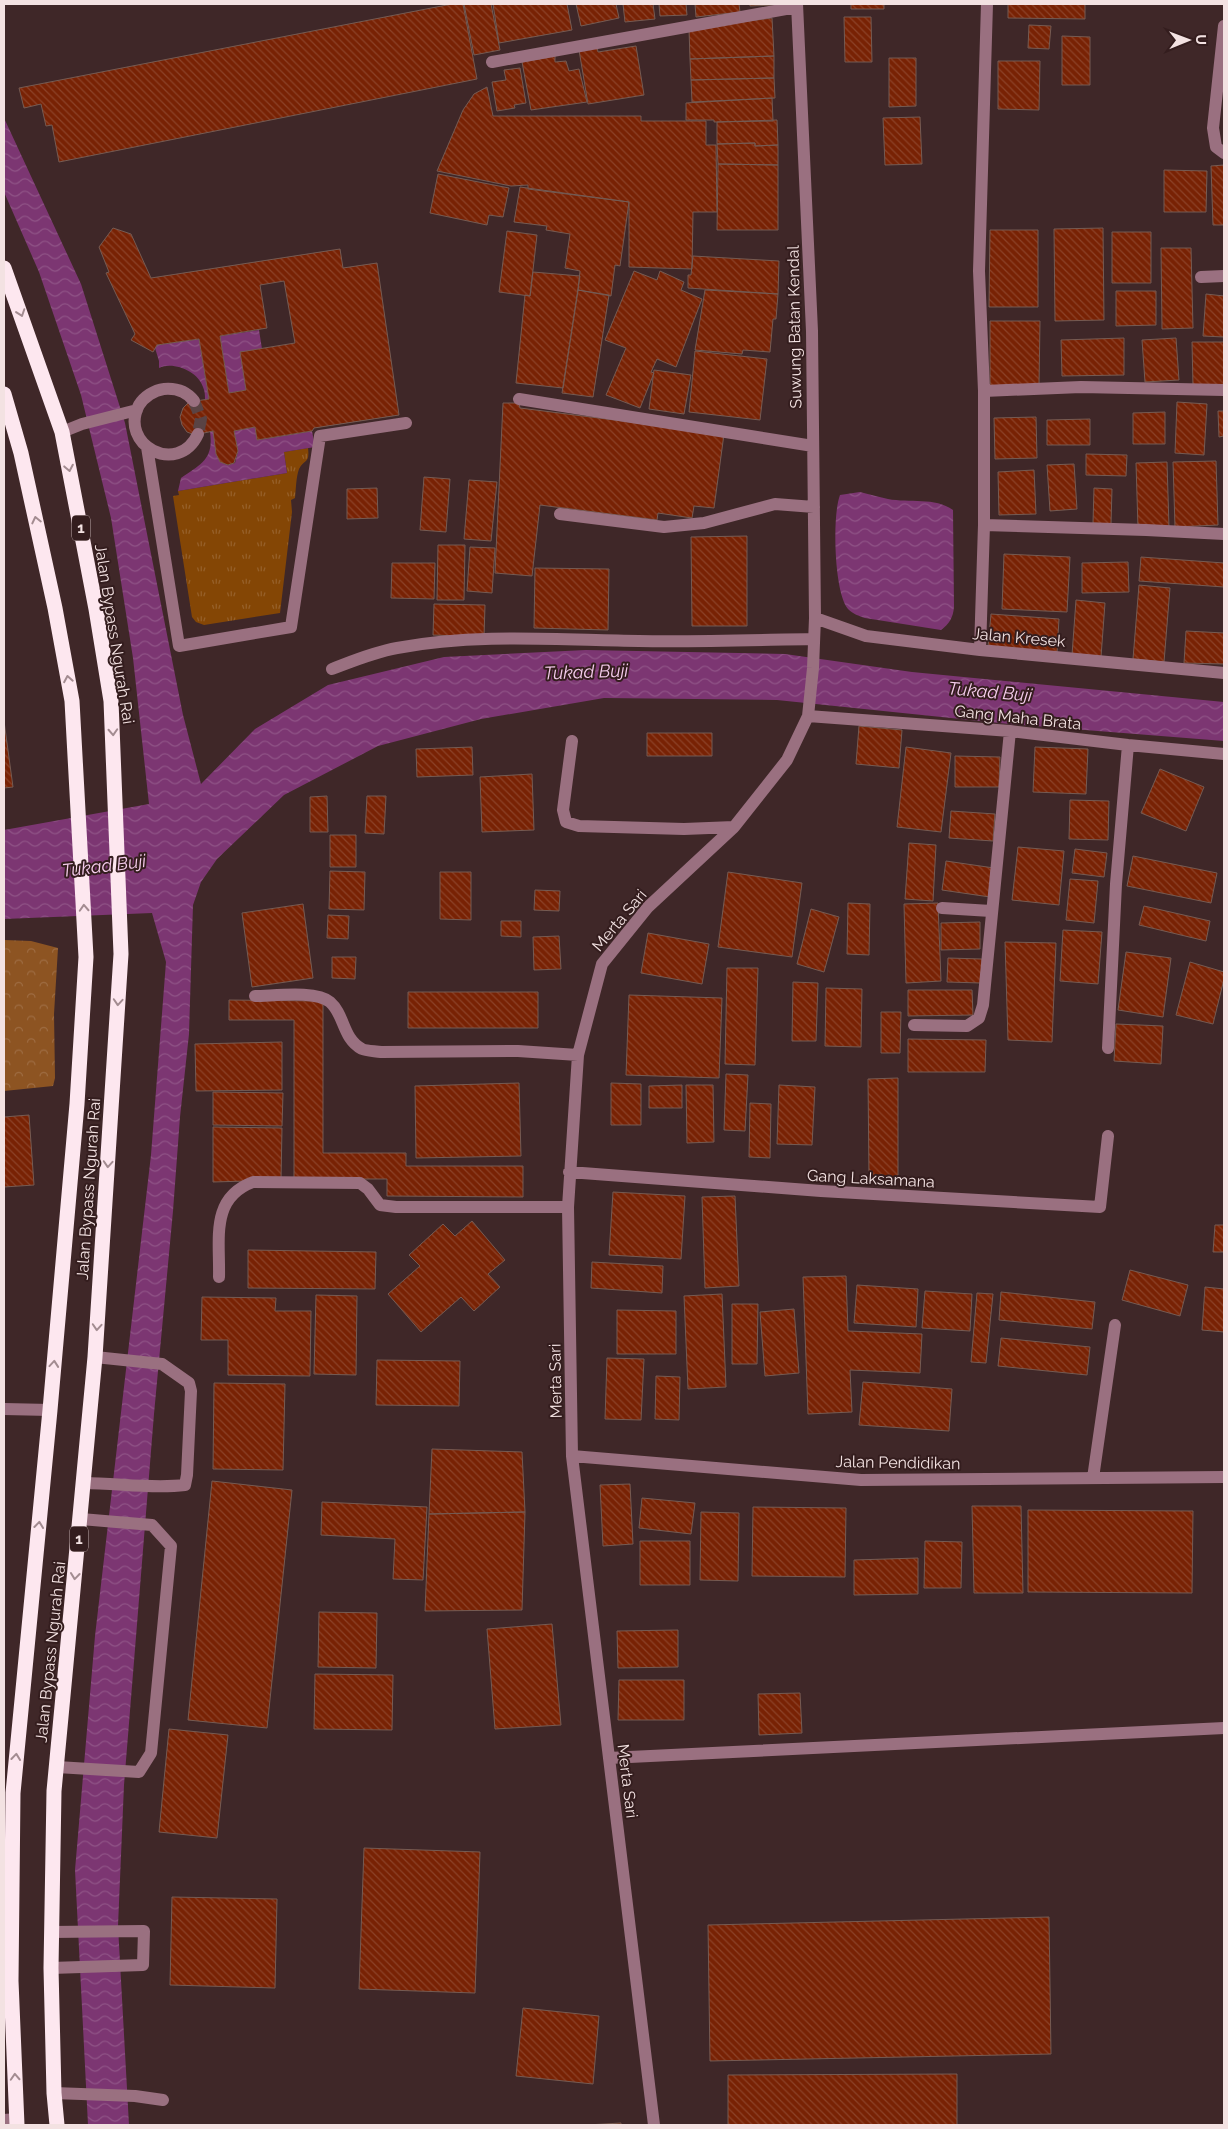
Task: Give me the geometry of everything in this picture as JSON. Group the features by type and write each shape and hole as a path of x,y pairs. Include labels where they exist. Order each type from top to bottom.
{"highway":[{"name":"Jalan Bypass Ngurah Rai","path":"4,268 62,432 96,609 111,701 121,954 95,1357 60,1768 54,1791 58,1932 54,2093 57,2125"},
{"name":"Jalan Bypass Ngurah Rai","path":"4,394 21,453 56,608 72,701 86,957 77,1104 50,1410 8,1793 7,1930 11,1981 13,2122"}],"street":[{"path":"980,650 984,525 984,390 979,271 987,4"},
{"path":"492,62 797,5"},
{"name":"Suwung Batan Kendal","path":"797,5 812,331 814,644 808,714"},
{"path":"1224,26 1213,128 1216,147 1224,153"},
{"path":"1201,277 1224,276"},
{"path":"984,390 1081,387 1224,390"},
{"path":"194,402 183,392 173,389 162,389 152,393 143,400 137,410 136,430 140,440 147,447 156,453 166,455 188,448 198,434"},
{"path":"519,399 813,446"},
{"path":"62,432 82,424 137,410"},
{"path":"147,447 179,646 290,627 320,436 406,423"},
{"path":"560,514 664,527 704,523 774,504 814,507"},
{"path":"984,525 1224,534"},
{"name":"Jalan Kresek","path":"814,618 866,636 980,650 1224,673"},
{"path":"332,670 370,655 396,648 433,642 495,638 814,644"},
{"name":"Gang Maha Brata","path":"808,714 1010,731 1224,754"},
{"name":"Merta Sari","path":"654,2125 572,1456 568,1207 578,1055 602,964 648,908 734,828 787,760 808,714"},
{"path":"914,1025 966,1026 979,1018 983,1005 1010,731"},
{"path":"572,741 563,810 566,822 579,826 684,829 734,828"},
{"path":"1108,1048 1116,884 1128,745"},
{"path":"942,908 991,911"},
{"path":"255,996 309,995 329,1001 340,1014 345,1032 362,1049 381,1052 518,1051 578,1055"},
{"name":"Gang Laksamana","path":"569,1172 821,1191 1100,1207 1108,1136"},
{"path":"219,1277 220,1214 228,1198 245,1185 253,1182 360,1183 368,1189 380,1205 396,1207 568,1207"},
{"path":"1093,1478 1115,1325"},
{"path":"83,1483 152,1487 185,1485 187,1475 191,1391 189,1383 162,1364 95,1357"},
{"path":"4,1409 50,1410"},
{"name":"Jalan Pendidikan","path":"572,1456 861,1480 1224,1477"},
{"path":"60,1768 138,1772 150,1753 171,1546 150,1524 81,1519"},
{"path":"609,1758 1224,1728"},
{"path":"58,1932 144,1931 143,1965 58,1968"},
{"path":"54,2093 135,2096 163,2100"}],"green space":[{"path":"308,448 307,459 298,472 295,498 291,500 292,512 280,613 204,625 196,622 192,617 173,496 179,495 178,491 287,473 284,452"},
{"path":"4,940 31,941 58,948 54,1014 55,1078 53,1086 4,1091"}],"water":[{"name":"Tukad Buji","path":"4,118 81,284 125,423 183,715 201,784 255,729 328,685 444,657 586,650 785,654 912,672 1224,702 1224,741 1009,724 777,700 604,698 481,719 378,746 284,795 217,859 201,882 193,905 189,1034 154,1414 124,1785 118,1926 129,2125 88,2125 75,1870 95,1636 151,1155 166,962 152,913 4,919 4,830 149,804 133,658 111,518 81,395 39,272 4,192"},
{"path":"259,330 262,349 246,390 229,393 220,336"},
{"path":"199,339 209,399 205,399 200,381 191,372 171,366 159,368 155,348 157,345"},
{"path":"255,427 258,440 312,431 315,447 284,452 287,473 178,491 181,478 200,464 208,455 211,441 210,432 213,431 220,462 228,465 235,463 238,451 234,431"},
{"path":"860,492 888,499 938,503 953,510 954,607 950,620 941,630 865,618 854,614 848,609 843,600 837,571 835,536 837,505 840,495"}],"building":[{"path":"452,4 463,4 477,79 59,162 52,125 46,126 41,104 24,108 19,88"},
{"path":"464,4 491,4 500,50 474,55"},
{"path":"493,4 567,4 572,30 499,43"},
{"path":"576,4 616,4 619,18 581,26"},
{"path":"623,4 653,4 655,19 625,22"},
{"path":"659,4 686,4 687,15 660,16"},
{"path":"695,4 739,4 740,12 696,17"},
{"path":"750,4 774,4 774,5 750,6"},
{"path":"851,4 884,4 884,9 851,9"},
{"path":"1008,4 1085,4 1085,19 1008,18"},
{"path":"844,17 871,17 872,62 845,62"},
{"path":"772,18 774,56 690,59 689,29"},
{"path":"1029,25 1051,26 1049,49 1028,48"},
{"path":"1062,36 1090,37 1090,85 1062,85"},
{"path":"597,46 598,52 636,46 644,95 588,104 579,50"},
{"path":"555,56 555,62 566,61 569,71 579,69 587,102 531,110 522,62"},
{"path":"774,56 774,78 691,80 690,59"},
{"path":"889,58 916,58 916,106 889,107"},
{"path":"998,61 1040,61 1039,110 998,109"},
{"path":"520,68 526,103 514,105 515,108 497,111 492,82 506,80 504,70"},
{"path":"774,78 775,98 692,102 691,80"},
{"path":"487,87 493,116 641,116 641,121 706,121 706,145 716,145 717,212 693,212 692,269 629,267 629,202 528,189 528,185 511,186 437,171 463,110 474,94"},
{"path":"772,98 773,121 714,122 714,120 686,120 686,103"},
{"path":"920,117 922,164 885,165 883,118"},
{"path":"777,120 778,145 755,146 755,143 717,144 717,122"},
{"path":"755,143 755,146 778,145 778,165 718,164 717,144"},
{"path":"718,164 778,165 778,230 717,230"},
{"path":"1224,165 1224,225 1213,225 1211,166"},
{"path":"1164,170 1207,171 1206,212 1164,212"},
{"path":"438,174 509,188 503,217 489,215 487,225 430,213"},
{"path":"520,187 629,202 620,266 615,265 611,296 578,290 580,271 565,268 570,234 546,230 547,226 514,222"},
{"path":"113,228 131,234 151,278 340,249 343,268 377,263 399,415 314,428 312,431 257,440 255,427 234,431 238,451 234,463 228,465 220,462 216,454 213,431 195,435 187,432 182,425 180,417 183,408 189,402 209,399 199,339 157,345 153,352 131,340 135,334 106,273 109,272 99,247","holes":["284,281 295,343 240,352 246,390 229,393 220,336 267,328 260,285"]},
{"path":"1103,228 1104,320 1055,321 1054,229"},
{"path":"990,230 1038,230 1038,307 989,307"},
{"path":"507,231 537,235 530,296 499,292"},
{"path":"1112,232 1151,232 1151,283 1112,283"},
{"path":"1161,248 1191,248 1193,328 1162,329"},
{"path":"693,256 779,261 778,294 688,288 688,275 691,275"},
{"path":"634,271 657,280 660,271 684,282 681,290 702,299 676,367 657,359 651,372 654,373 640,408 606,395 626,348 605,340"},
{"path":"533,272 580,276 563,388 516,383 525,295 530,296"},
{"path":"578,290 609,295 593,397 562,393"},
{"path":"705,290 778,294 776,319 773,319 770,352 743,350 742,354 695,350"},
{"path":"1116,291 1156,291 1156,325 1116,326"},
{"path":"1206,294 1224,296 1224,337 1203,336"},
{"path":"990,321 1040,321 1039,386 990,386"},
{"path":"1124,338 1124,375 1062,376 1061,340"},
{"path":"1176,338 1179,380 1145,382 1142,340"},
{"path":"1192,342 1224,342 1224,387 1193,387"},
{"path":"695,351 767,359 760,420 689,412"},
{"path":"654,370 691,375 684,414 649,409"},
{"path":"1177,402 1207,404 1204,455 1175,453"},
{"path":"503,403 519,403 520,408 724,434 714,508 694,506 692,518 658,513 657,520 540,505 532,576 495,573"},
{"path":"1218,411 1224,411 1224,436 1219,437"},
{"path":"1165,412 1165,444 1133,444 1133,413"},
{"path":"1036,417 1037,458 995,459 994,418"},
{"path":"1090,419 1090,445 1047,445 1047,420"},
{"path":"1086,454 1127,455 1126,476 1086,475"},
{"path":"1216,461 1218,525 1175,527 1173,462"},
{"path":"1167,462 1169,527 1138,528 1136,463"},
{"path":"1074,464 1077,509 1050,511 1047,465"},
{"path":"1034,470 1036,514 999,515 998,472"},
{"path":"424,477 450,479 446,532 420,530"},
{"path":"469,480 497,482 491,541 464,539"},
{"path":"377,488 378,518 347,519 347,489"},
{"path":"1094,488 1112,489 1111,524 1093,523"},
{"path":"747,536 747,626 692,626 691,537"},
{"path":"438,545 465,545 464,600 437,600"},
{"path":"470,547 495,548 492,593 467,591"},
{"path":"1004,554 1070,557 1067,612 1002,609"},
{"path":"1141,557 1224,563 1224,587 1139,581"},
{"path":"1128,562 1129,592 1082,593 1082,563"},
{"path":"392,563 435,563 434,599 391,598"},
{"path":"535,568 609,569 608,630 534,628"},
{"path":"1139,585 1170,588 1164,662 1133,659"},
{"path":"1076,600 1105,603 1101,657 1072,655"},
{"path":"434,604 485,605 484,637 433,635"},
{"path":"991,614 1059,619 1057,653 988,647"},
{"path":"1186,631 1224,633 1224,664 1184,663"},
{"path":"4,721 13,787 4,788"},
{"path":"859,726 902,730 899,768 856,764"},
{"path":"647,733 712,733 712,756 647,756"},
{"path":"472,747 473,775 417,777 416,749"},
{"path":"906,747 951,753 941,832 897,827"},
{"path":"1035,747 1088,749 1086,794 1033,792"},
{"path":"955,756 1000,757 999,787 955,787"},
{"path":"1160,769 1204,787 1186,831 1141,813"},
{"path":"532,774 534,830 482,832 480,777"},
{"path":"327,796 328,832 310,832 310,797"},
{"path":"367,796 386,796 384,834 365,833"},
{"path":"1070,800 1109,801 1108,840 1069,839"},
{"path":"951,811 995,814 993,841 949,838"},
{"path":"330,835 356,835 356,867 330,867"},
{"path":"909,843 936,845 933,901 905,899"},
{"path":"1018,847 1064,851 1059,905 1012,900"},
{"path":"1075,849 1107,853 1104,877 1072,873"},
{"path":"1133,856 1217,873 1211,903 1127,886"},
{"path":"946,861 994,868 990,897 942,890"},
{"path":"330,871 365,872 364,910 329,909"},
{"path":"440,872 471,872 471,920 440,919"},
{"path":"728,872 802,883 792,957 718,947"},
{"path":"1070,879 1098,881 1094,923 1066,920"},
{"path":"535,890 560,891 559,911 534,910"},
{"path":"848,903 870,904 869,955 847,954"},
{"path":"938,903 941,981 906,983 904,904"},
{"path":"303,904 313,978 252,987 242,913"},
{"path":"1144,906 1210,921 1206,941 1139,925"},
{"path":"811,909 839,917 824,972 797,964"},
{"path":"328,915 349,916 348,939 327,938"},
{"path":"501,921 521,921 521,937 501,936"},
{"path":"980,922 980,949 941,950 941,923"},
{"path":"1063,930 1102,932 1098,984 1060,981"},
{"path":"648,933 709,944 702,984 641,973"},
{"path":"559,936 561,969 534,970 533,937"},
{"path":"1005,942 1056,943 1052,1042 1008,1040"},
{"path":"1126,952 1171,958 1163,1017 1118,1010"},
{"path":"332,957 356,957 355,979 332,978"},
{"path":"948,958 982,959 981,983 947,982"},
{"path":"1190,962 1224,972 1213,1024 1176,1015"},
{"path":"727,968 758,968 755,1065 725,1064"},
{"path":"793,982 818,983 816,1041 792,1041"},
{"path":"826,988 862,989 861,1047 825,1046"},
{"path":"908,990 972,990 973,1015 908,1016"},
{"path":"408,992 538,992 538,1028 408,1028"},
{"path":"629,995 722,998 719,1078 626,1075"},
{"path":"229,1000 323,1001 323,1153 406,1153 406,1166 523,1166 523,1197 387,1196 387,1179 294,1179 294,1020 229,1020"},
{"path":"881,1012 901,1012 900,1053 881,1053"},
{"path":"1116,1024 1163,1026 1161,1064 1114,1061"},
{"path":"908,1039 986,1040 985,1072 908,1072"},
{"path":"282,1042 282,1090 196,1091 195,1044"},
{"path":"726,1074 748,1075 745,1131 724,1130"},
{"path":"898,1078 898,1177 869,1177 868,1079"},
{"path":"519,1083 521,1156 416,1158 415,1086"},
{"path":"611,1083 641,1084 641,1125 611,1125"},
{"path":"682,1085 682,1108 649,1108 649,1086"},
{"path":"686,1085 713,1085 714,1142 687,1143"},
{"path":"779,1085 815,1087 812,1145 777,1144"},
{"path":"213,1092 283,1093 282,1126 213,1125"},
{"path":"750,1103 771,1104 770,1158 749,1157"},
{"path":"29,1115 34,1185 4,1187 4,1117"},
{"path":"213,1127 282,1128 281,1180 213,1182"},
{"path":"613,1192 685,1196 681,1259 609,1255"},
{"path":"735,1196 739,1286 705,1288 702,1197"},
{"path":"472,1221 505,1260 488,1274 500,1287 474,1311 461,1297 421,1332 388,1294 420,1266 409,1255 443,1224 455,1236"},
{"path":"1215,1225 1224,1225 1224,1252 1213,1252"},
{"path":"248,1250 376,1252 375,1289 248,1288"},
{"path":"592,1262 663,1266 662,1293 591,1288"},
{"path":"1130,1270 1188,1285 1180,1316 1122,1300"},
{"path":"846,1276 848,1331 922,1334 920,1373 850,1370 852,1412 808,1414 803,1277"},
{"path":"857,1285 918,1289 916,1327 854,1323"},
{"path":"1205,1287 1224,1289 1224,1332 1202,1330"},
{"path":"925,1291 972,1294 970,1331 922,1328"},
{"path":"1001,1292 1095,1302 1092,1329 999,1320"},
{"path":"977,1293 993,1294 986,1363 971,1362"},
{"path":"722,1294 726,1387 688,1389 684,1296"},
{"path":"316,1295 357,1296 356,1375 314,1374"},
{"path":"202,1297 276,1298 275,1311 311,1311 310,1376 228,1375 228,1340 201,1340"},
{"path":"732,1304 758,1304 757,1364 732,1364"},
{"path":"794,1309 799,1373 765,1376 760,1312"},
{"path":"617,1310 676,1311 676,1354 617,1354"},
{"path":"1001,1338 1090,1347 1087,1375 998,1366"},
{"path":"607,1358 644,1359 641,1420 605,1419"},
{"path":"377,1360 460,1361 459,1406 376,1405"},
{"path":"656,1376 680,1377 679,1420 655,1419"},
{"path":"863,1382 952,1389 949,1431 859,1425"},
{"path":"214,1383 285,1384 283,1470 213,1469"},
{"path":"432,1449 522,1452 525,1512 429,1514"},
{"path":"212,1481 292,1490 267,1728 188,1720"},
{"path":"630,1484 633,1544 603,1546 600,1485"},
{"path":"642,1498 695,1503 691,1534 639,1528"},
{"path":"322,1502 427,1507 423,1580 393,1579 395,1539 321,1535"},
{"path":"972,1506 1021,1506 1023,1593 974,1593"},
{"path":"753,1507 846,1508 845,1577 752,1576"},
{"path":"1028,1510 1193,1511 1192,1593 1028,1592"},
{"path":"525,1512 522,1610 425,1611 429,1514"},
{"path":"701,1512 739,1513 738,1581 700,1580"},
{"path":"640,1541 690,1541 690,1585 640,1585"},
{"path":"925,1541 962,1542 961,1588 924,1588"},
{"path":"918,1558 918,1594 854,1595 854,1560"},
{"path":"319,1612 377,1613 376,1668 318,1667"},
{"path":"552,1624 561,1725 495,1729 487,1629"},
{"path":"678,1630 678,1667 618,1668 617,1631"},
{"path":"315,1674 393,1675 392,1730 314,1729"},
{"path":"619,1680 684,1680 684,1720 618,1720"},
{"path":"800,1693 802,1733 759,1735 758,1694"},
{"path":"169,1729 228,1735 217,1838 159,1832"},
{"path":"364,1848 480,1852 475,1993 359,1989"},
{"path":"172,1897 277,1899 275,1988 170,1985"},
{"path":"1049,1917 1051,2054 710,2061 708,1925"},
{"path":"523,2008 599,2016 593,2084 516,2076"},
{"path":"957,2074 957,2125 728,2125 728,2075"},
{"path":"621,2123 621,2125 587,2125"}],"tunnel":[{"path":"194,401 201,419 198,434"}]}
